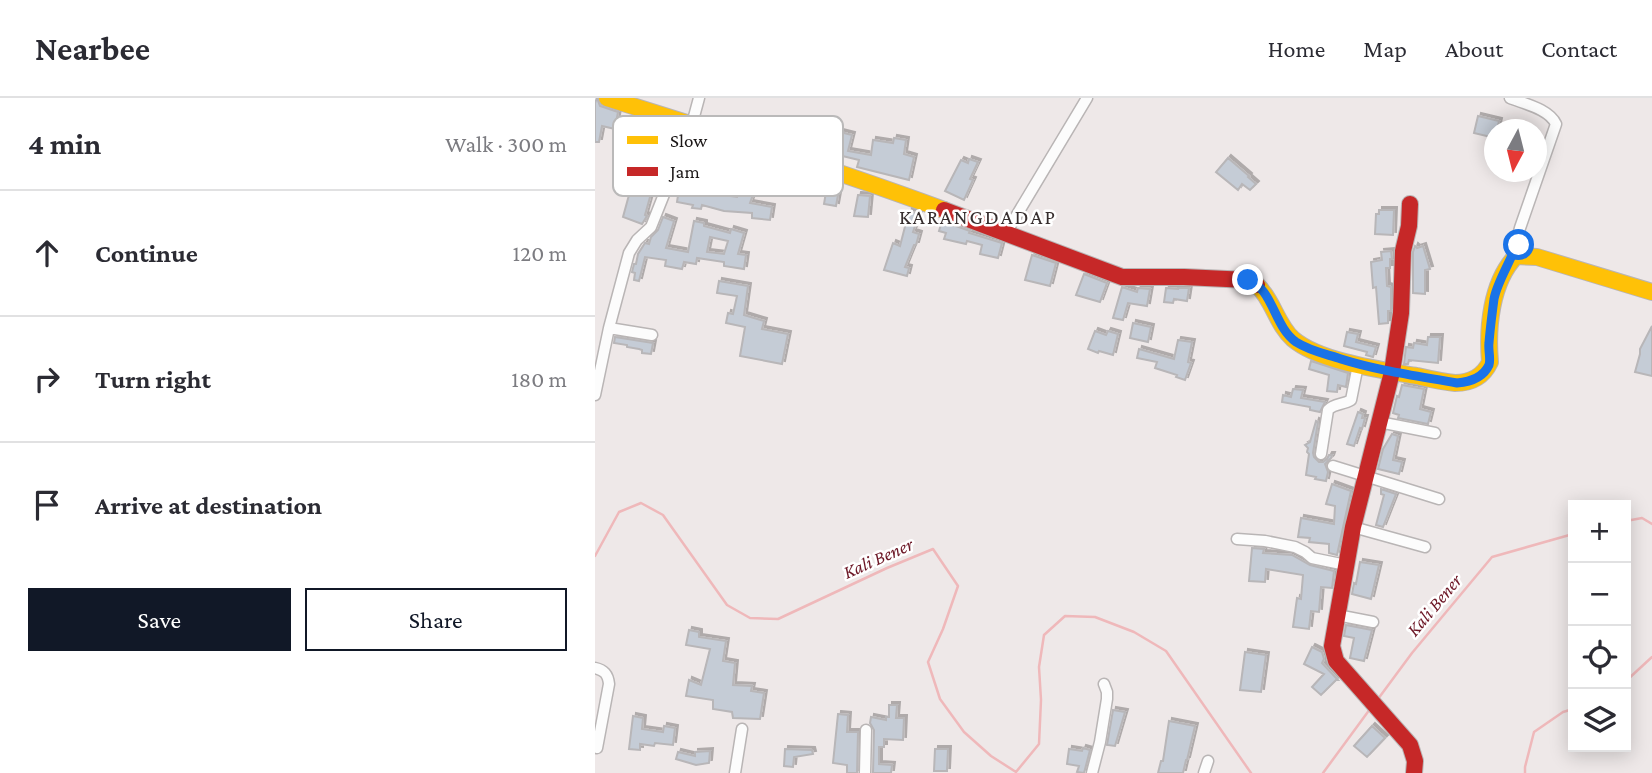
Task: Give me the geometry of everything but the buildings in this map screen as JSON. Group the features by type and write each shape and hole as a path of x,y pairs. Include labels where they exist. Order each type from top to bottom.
{"street":[{"path":"607,98 666,116"},
{"path":"694,116 699,98"},
{"path":"1006,233 1087,98"},
{"path":"843,173 1122,277 1184,277 1254,282 1262,289 1283,328 1294,341 1309,349 1358,365 1457,383 1479,376 1490,362 1489,346 1495,295 1514,251 1556,124 1551,117 1536,108 1510,98"},
{"path":"595,395 629,253 637,240 651,227 663,196"},
{"path":"1409,204 1409,226 1403,251 1401,313 1392,372 1353,527 1332,646 1336,661 1410,746 1415,761 1414,773"},
{"path":"1514,251 1652,292"},
{"path":"609,328 652,335"},
{"path":"1321,454 1328,410 1333,405 1351,400 1358,365"},
{"path":"1379,422 1436,433"},
{"path":"1333,466 1439,499"},
{"path":"1353,527 1425,547"},
{"path":"1237,539 1295,547 1312,558 1346,565"},
{"path":"1337,615 1373,622"},
{"path":"595,668 604,670 609,680 596,751"},
{"path":"1092,773 1107,699 1104,684"},
{"path":"735,773 741,729"},
{"path":"865,773 866,730"},
{"path":"1204,773 1208,761"}],"waterway":[{"name":"Kali Bener","path":"595,556 619,512 641,503 663,515 727,605 750,618 778,619 933,549 958,586 928,662 940,699 964,732 991,756 1016,772 1039,744 1039,667 1044,635 1065,616 1095,617 1134,632 1166,651 1251,773"},
{"name":"Kali Bener","path":"1631,520 1642,518 1652,524"},
{"name":"Kali Bener","path":"1378,699 1412,653 1492,557 1568,535"},
{"name":"Kali Bener","path":"1631,676 1652,657"},
{"name":"Kali Bener","path":"1323,773 1370,709"},
{"name":"Kali Bener","path":"1525,773 1534,732 1568,710"}],"traffic: slow":[{"path":"607,98 663,116"},
{"path":"843,174 944,210"},
{"path":"1257,285 1293,339 1319,354 1352,364 1455,383 1475,378 1484,372 1490,362 1490,320 1496,292 1516,256 1537,257 1652,292"}],"traffic: jam":[{"path":"1410,204 1409,226 1403,251 1401,313 1392,372 1353,527 1332,646 1336,661 1410,745 1415,761 1414,773"},
{"path":"944,210 1122,277 1248,280 1257,285"}],"district":[{"name":"KARANGDADAP","path":"978,217"}],"route":[{"path":"1248,280 1259,285 1283,328 1294,341 1309,349 1358,365 1457,383 1465,382 1479,376 1490,362 1489,346 1495,295 1517,243 1519,245"}]}
